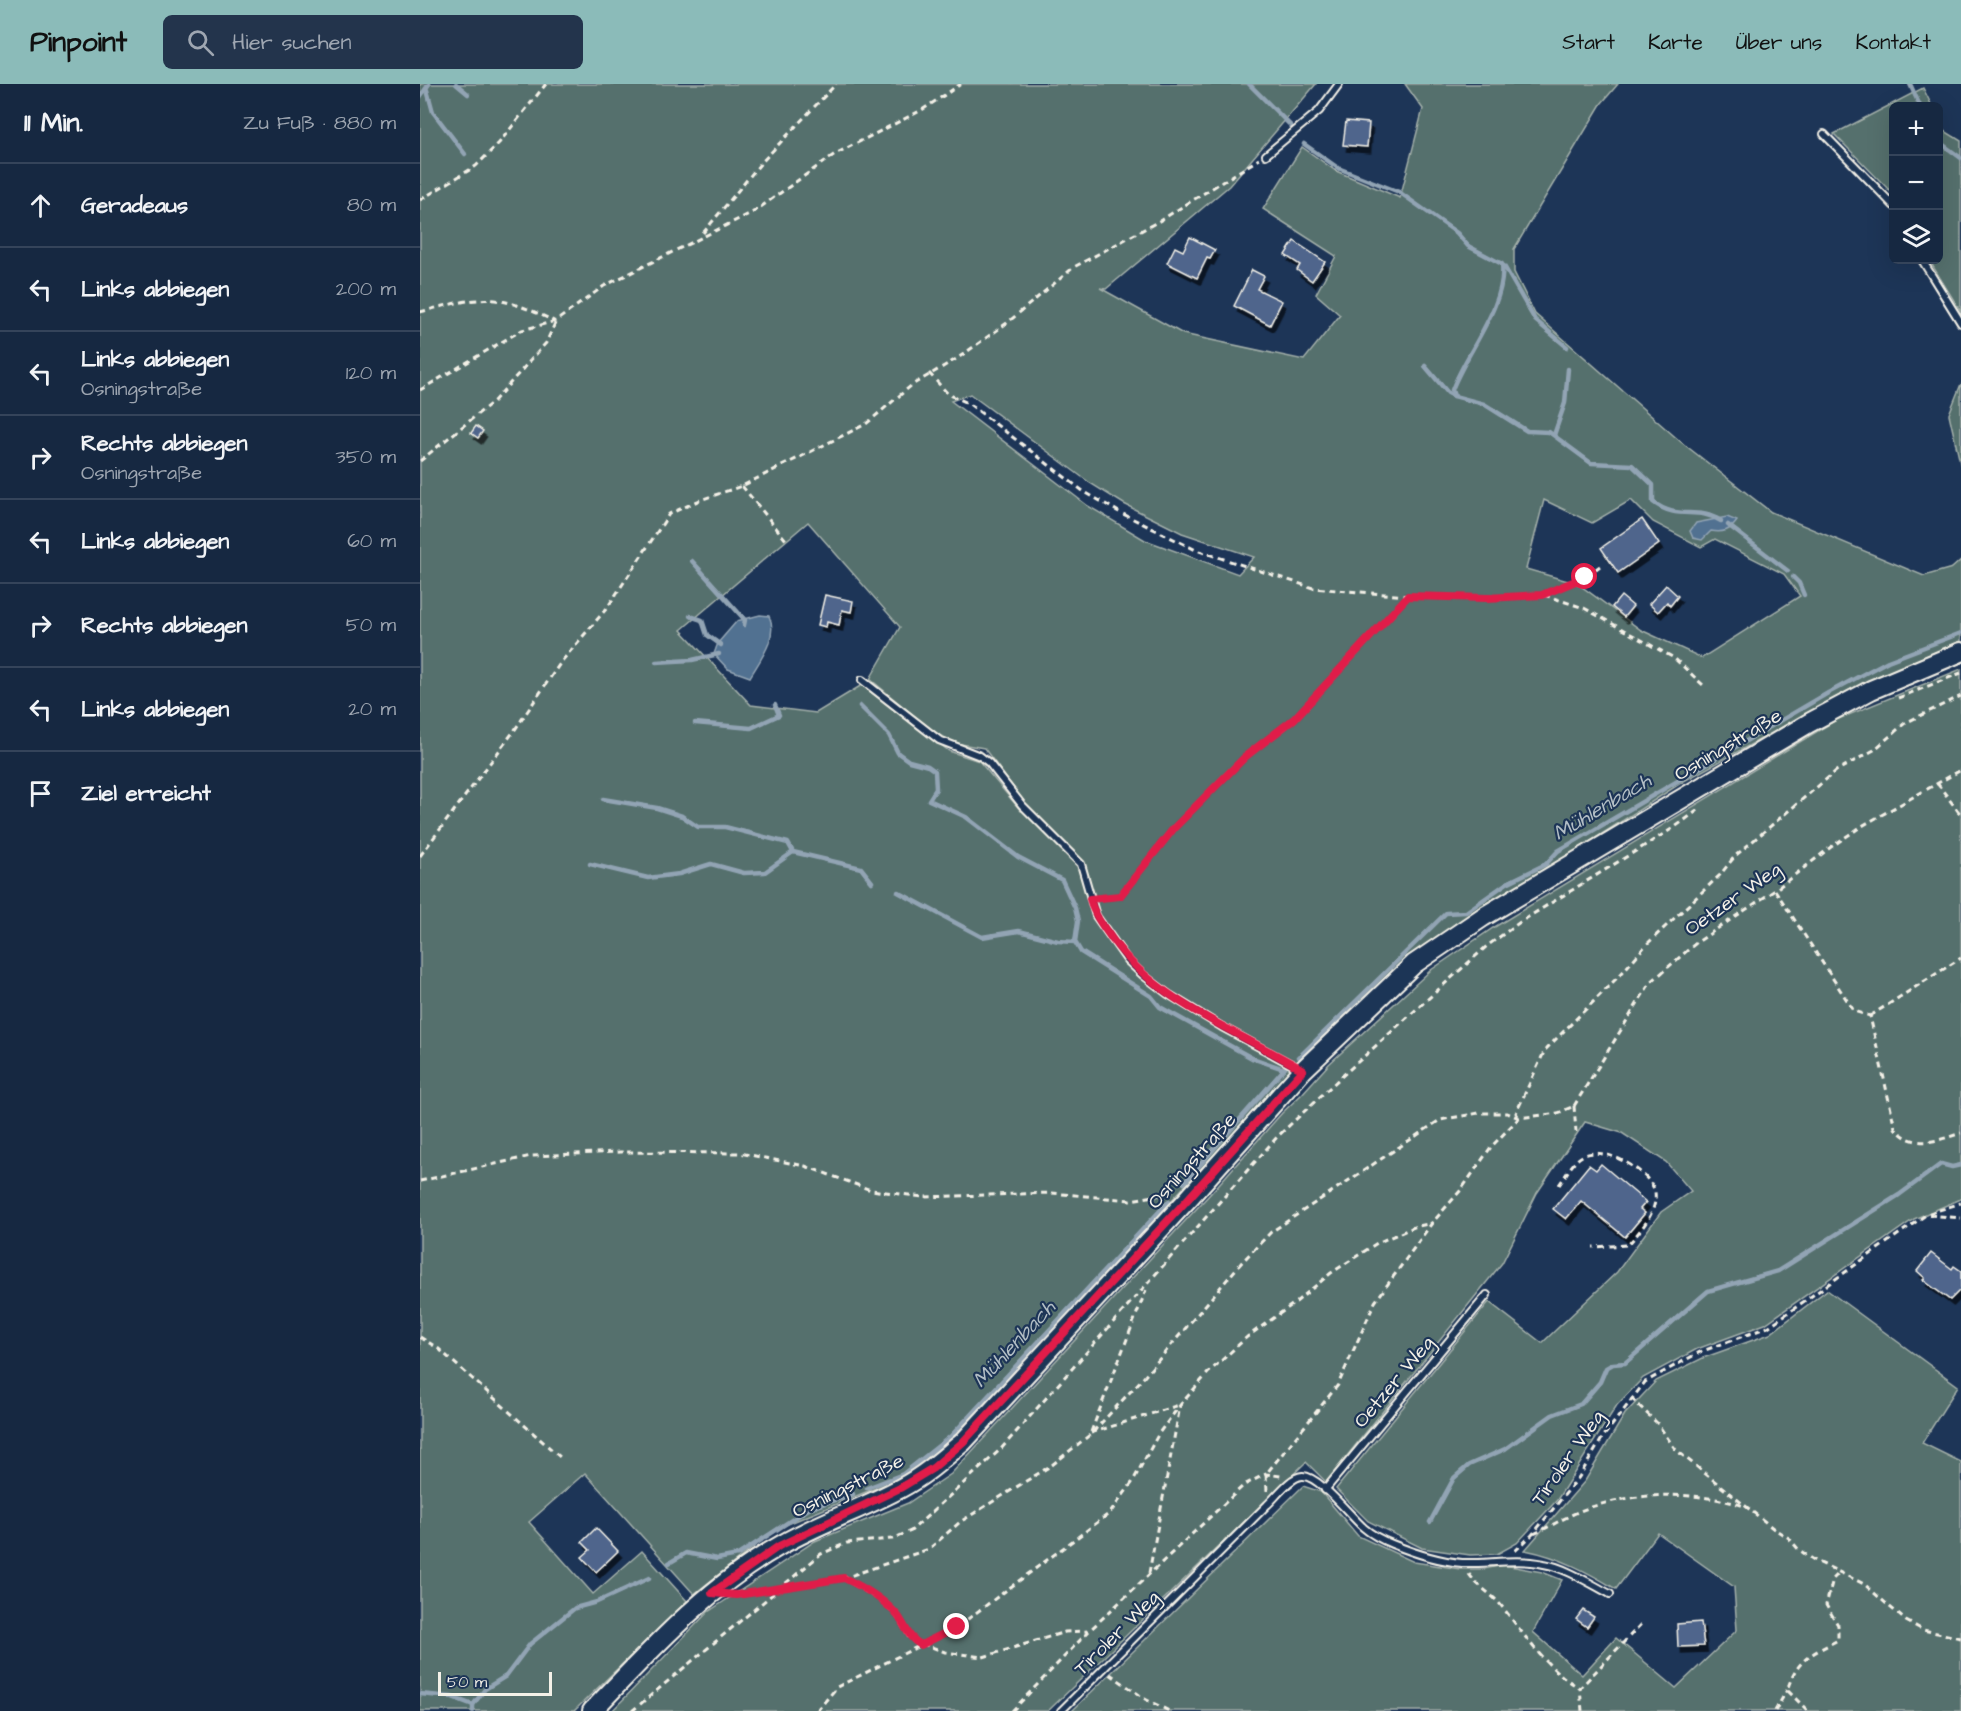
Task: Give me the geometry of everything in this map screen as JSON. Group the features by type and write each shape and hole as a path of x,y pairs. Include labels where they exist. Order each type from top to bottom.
{"main road":[{"name":"Osningstraße","path":"592,1711 712,1593 779,1546 900,1488 933,1468 999,1404 1303,1070 1414,964 1483,917 1809,723 1871,690 1961,652"}],"lane":[{"path":"1266,155 1319,111 1339,84"},
{"path":"1824,134 1889,202"},
{"path":"1924,264 1961,323"},
{"path":"862,680 939,740 980,756 989,763 1022,805 1081,864 1087,878 1090,899 1096,916 1127,960 1143,975 1168,994 1222,1027 1303,1070"},
{"name":"Oetzer Weg","path":"1325,1490 1487,1295"},
{"name":"Tiroler Weg","path":"1061,1711 1296,1477 1309,1477 1365,1529 1389,1543 1424,1556 1460,1563 1501,1561"},
{"path":"1501,1561 1554,1567 1610,1594"}],"path":[{"path":"420,200 476,166 499,143 546,84"},
{"path":"702,235 760,164 836,84"},
{"path":"420,390 522,330 556,321 603,286 702,235 755,211 835,154 922,110 961,84"},
{"path":"420,856 514,731 561,662 607,608 669,514 742,486 866,424 929,373 958,358 1007,323 1074,267 1161,220 1266,155"},
{"path":"420,312 477,299 500,299 523,306 556,321"},
{"path":"420,461 494,401 546,343 556,321"},
{"path":"929,373 948,394 968,403 1083,491 1119,512 1196,550 1313,588 1408,596 1487,598 1542,595 1585,577 1600,566"},
{"path":"742,486 786,540"},
{"path":"1542,595 1584,609 1674,658 1703,685"},
{"path":"1090,899 1120,896 1174,828 1246,756 1294,719 1408,596"},
{"path":"1894,700 1961,673"},
{"path":"1519,1118 1516,1113 1521,1099 1545,1050 1621,974 1646,945 1720,875 1735,856 1836,771 1874,750 1905,723 1961,696"},
{"name":"Oetzer Weg","path":"1574,1106 1650,983 1696,943 1775,890 1862,826 1961,770"},
{"path":"1936,783 1961,815"},
{"path":"632,1711 821,1554 847,1543 892,1539 911,1531 1001,1449 1148,1286 1277,1137 1487,946 1520,922 1675,827 1702,807"},
{"path":"1775,890 1854,1011 1870,1016 1961,958"},
{"path":"1956,961 1961,968"},
{"path":"1870,1016 1894,1128 1901,1135 1926,1144 1961,1133"},
{"path":"712,1593 737,1595 844,1578 929,1549 960,1522 1052,1464 1091,1434 1271,1232 1440,1120 1479,1113 1508,1113 1519,1118 1558,1113 1574,1106 1576,1132"},
{"path":"1012,1711 1089,1631 1244,1485 1266,1474 1338,1385 1375,1302 1432,1223 1461,1191 1491,1147 1519,1118"},
{"path":"420,1181 531,1156 620,1152 740,1152 805,1166 871,1190 923,1197 1052,1193 1130,1200 1159,1194 1181,1193 1188,1199"},
{"path":"1559,1185 1579,1158 1590,1153 1604,1152 1616,1156 1652,1185 1655,1193 1651,1215 1628,1245 1593,1246"},
{"name":"Tiroler Weg","path":"1501,1561 1532,1535 1579,1477 1603,1437 1644,1382 1700,1352 1768,1327 1927,1214 1961,1203"},
{"path":"1927,1214 1961,1218"},
{"path":"817,1711 837,1687 957,1627 1110,1513 1132,1483 1159,1433 1180,1404 1208,1373 1246,1337 1296,1302 1331,1273 1377,1243 1432,1223"},
{"path":"1091,1434 1148,1286"},
{"path":"420,1338 439,1349 561,1458"},
{"path":"1631,1398 1657,1423 1676,1449 1789,1538 1799,1550 1864,1584 1905,1621 1923,1630 1961,1638"},
{"path":"1091,1434 1180,1404"},
{"path":"1149,1574 1180,1404"},
{"path":"1266,1474 1268,1505"},
{"path":"1532,1535 1581,1511 1629,1498 1677,1496 1726,1500 1747,1507"},
{"path":"1460,1563 1477,1586 1497,1601 1532,1648 1580,1688 1582,1711"},
{"path":"1775,1711 1787,1690 1794,1669 1812,1652 1838,1640 1838,1625 1826,1605 1833,1579 1840,1572"},
{"path":"844,1578 885,1603 897,1616 910,1639 945,1652 983,1657 1065,1632 1089,1631"},
{"path":"1580,1688 1642,1622"},
{"path":"1105,1669 1145,1699 1169,1711"},
{"path":"1787,1690 1806,1711"}],"green space":[{"path":"420,84 1316,84 1229,186 1106,289 1100,288 1183,334 1304,360 1340,315 1316,294 1336,256 1263,209 1302,147 1336,171 1400,198 1423,109 1405,84 1618,84 1601,104 1514,249 1514,272 1535,314 1681,442 1771,512 1924,576 1952,568 1961,560 1961,641 1850,690 1684,781 1408,959 1273,1091 949,1440 905,1476 778,1528 694,1594 585,1473 529,1522 593,1594 642,1551 687,1601 574,1711 420,1711","holes":["970,394 1090,483 1124,504 1182,533 1254,557 1238,574 1145,540 1088,506 951,401","1544,500 1592,523 1631,500 1653,522 1701,547 1715,539 1784,574 1800,596 1702,658 1641,630 1578,584 1526,569","808,522 900,627 870,679 941,738 984,748 1027,806 1021,811 979,761 949,751 862,685 816,713 751,705 681,630"]},
{"path":"1923,88 1930,102 1896,102"},
{"path":"1889,106 1889,190 1834,134"},
{"path":"1943,130 1961,141 1961,312 1931,264 1943,264"},
{"path":"1961,384 1961,467 1949,414"},
{"path":"1961,669 1961,1199 1914,1219 1765,1324 1697,1349 1643,1378 1617,1405 1557,1500 1517,1543 1497,1554 1470,1555 1422,1548 1368,1521 1336,1489 1489,1302 1542,1343 1617,1272 1661,1212 1691,1191 1666,1162 1622,1133 1585,1122 1537,1193 1502,1263 1326,1482 1306,1462 1048,1711 612,1711 708,1612 815,1541 908,1503 951,1474 1282,1113 1329,1064 1431,970 1493,928 1836,720"},
{"path":"1827,1290 1958,1386 1922,1443 1961,1462 1961,1711 1072,1711 1303,1486 1321,1492 1358,1536 1414,1562 1460,1569 1484,1569 1504,1565 1542,1572 1562,1580 1533,1632 1582,1675 1616,1638 1676,1688 1737,1630 1734,1587 1658,1533 1616,1589 1572,1565 1525,1550 1585,1481 1625,1414 1656,1381 1703,1358 1770,1334"}],"water":[{"path":"1727,517 1737,521 1729,529 1711,531 1702,540 1693,538 1690,531 1696,523"},
{"path":"760,615 769,616 772,632 767,648 750,677 728,669 714,654 718,643 737,621"}],"building":[{"path":"1346,121 1369,123 1367,147 1343,145"},
{"path":"1190,237 1215,250 1210,259 1207,258 1197,278 1167,263 1175,247 1183,251"},
{"path":"1294,241 1325,262 1312,281 1297,270 1300,265 1285,255"},
{"path":"1252,270 1264,276 1257,289 1282,301 1270,325 1234,306"},
{"path":"476,426 483,431 478,438 471,433"},
{"path":"1642,519 1659,544 1618,573 1601,548"},
{"path":"1666,585 1678,596 1670,606 1667,602 1658,612 1649,604"},
{"path":"825,595 853,601 851,612 842,610 839,625 827,622 826,627 818,625"},
{"path":"1621,596 1633,606 1624,617 1612,607"},
{"path":"1601,1164 1646,1202 1640,1209 1645,1213 1625,1237 1581,1201 1566,1219 1553,1209 1589,1165 1596,1170"},
{"path":"1931,1253 1952,1269 1954,1266 1961,1271 1961,1289 1950,1300 1923,1280 1925,1278 1917,1271"},
{"path":"596,1528 618,1551 596,1572 582,1557 590,1550 582,1542"},
{"path":"1583,1610 1594,1617 1587,1627 1576,1619"},
{"path":"1701,1622 1704,1646 1678,1647 1677,1624"}],"waterway":[{"path":"420,97 429,84"},
{"path":"456,84 468,94"},
{"path":"1249,84 1291,126"},
{"path":"1910,84 1918,102"},
{"path":"427,90 433,112 465,154"},
{"path":"1304,144 1338,168 1399,192 1457,233 1468,246 1502,264 1502,280 1498,296 1484,328 1458,375 1452,390 1454,396 1484,404 1527,431 1549,432 1591,463 1632,465 1653,485 1653,502 1662,508 1679,513 1703,514 1721,521"},
{"path":"1943,145 1961,158"},
{"path":"1504,266 1535,320 1567,347"},
{"path":"1425,366 1448,393 1454,396"},
{"path":"1554,435 1565,403 1568,369"},
{"path":"1728,525 1788,571"},
{"path":"692,561 745,620 744,625"},
{"path":"1793,577 1799,583 1804,595"},
{"path":"690,616 702,620 707,635 721,645"},
{"name":"Mühlenbach","path":"1299,1057 1446,913 1466,912 1507,883 1546,864 1558,851 1828,693 1888,661 1961,633"},
{"path":"656,662 692,660 719,654"},
{"path":"695,723 751,728 779,715 775,705"},
{"path":"860,706 889,735 898,753 909,761 928,766 935,771 936,789 929,800 966,817 1018,857 1062,880 1075,908 1078,921 1075,942 1081,952 1151,996 1160,1007 1252,1058 1284,1069"},
{"path":"603,799 657,808 682,816 698,827 725,827 788,843 793,852 861,868 872,882"},
{"path":"590,864 648,878 679,874 711,864 744,873 765,872 793,852"},
{"path":"898,892 982,937 1019,931 1058,941 1075,942"},
{"name":"Mühlenbach","path":"1184,1183 1285,1068"},
{"path":"1430,1522 1454,1478 1469,1465 1505,1449 1552,1415 1581,1404 1600,1382 1606,1368 1613,1364 1625,1363 1708,1291 1778,1271 1899,1195 1941,1164 1952,1167 1961,1165"},
{"name":"Mühlenbach","path":"867,1488 903,1474 951,1436 1169,1201"},
{"name":"Mühlenbach","path":"669,1563 686,1553 717,1559 738,1555 810,1508 853,1494"},
{"name":"Mühlenbach","path":"473,1711 473,1705 485,1689 506,1676 530,1644 575,1608 597,1602 649,1578"},
{"path":"420,1694 452,1697 473,1705"}],"route":[{"path":"957,1627 921,1645 910,1639 897,1616 885,1603 861,1586 844,1578 737,1595 712,1593 779,1546 900,1488 933,1468 963,1442 1188,1199 1303,1070 1222,1027 1168,994 1143,975 1127,960 1096,916 1090,899 1120,896 1174,828 1246,756 1294,719 1408,596 1487,598 1542,595 1585,577"}]}
